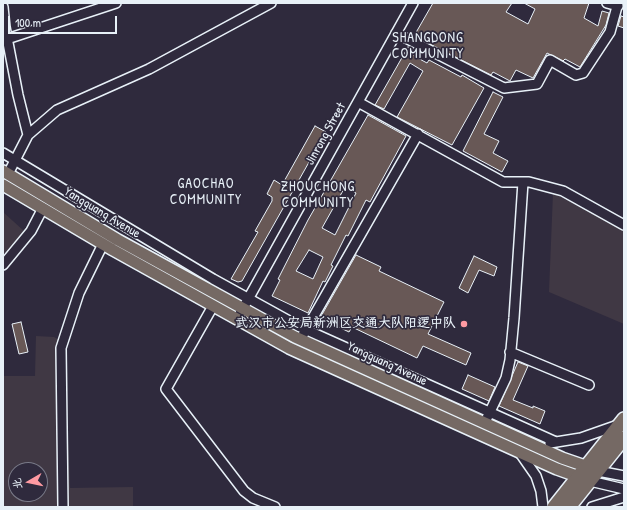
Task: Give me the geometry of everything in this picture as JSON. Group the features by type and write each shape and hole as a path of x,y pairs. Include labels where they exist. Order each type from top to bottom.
{"highway":[{"path":"569,507 622,421"},
{"path":"554,507 624,438"}],"main road":[{"name":"Yangguang Avenue","path":"5,172 118,240 300,340 528,443 588,474"},
{"name":"Yangguang Avenue","path":"3,185 103,244 289,348 518,451 588,474"}],"street":[{"path":"7,39 116,3"},
{"path":"5,172 15,160 28,134 57,110 149,69 271,3"},
{"name":"Jinrong Street","path":"237,319 413,3"},
{"path":"396,33 504,88 537,84 550,60 576,75 583,73 610,32 618,5 607,3"},
{"path":"3,7 7,39 28,134"},
{"path":"358,102 503,182 523,182 563,191 624,224"},
{"path":"300,340 418,134"},
{"path":"3,153 249,299 306,330 556,442"},
{"path":"485,423 506,378 510,352 523,182"},
{"path":"3,265 31,231 43,208"},
{"path":"63,507 61,348 79,293 103,244"},
{"path":"213,306 166,389 244,491 260,502 275,507"},
{"path":"510,352 589,384"},
{"path":"528,443 556,442 587,436 622,421"},
{"path":"518,451 528,462 536,476 541,491 543,507"},
{"name":"Yangguang Avenue","path":"588,474 624,476"},
{"name":"Yangguang Avenue","path":"588,474 624,489"},
{"path":"592,507 624,497"}],"shaded area":[{"path":"553,193 624,229 624,324 549,292"},
{"path":"3,212 24,231 3,255"},
{"path":"36,336 54,337 64,343 70,488 133,487 133,507 3,507 3,376 35,376"}],"building":[{"path":"433,3 512,3 506,12 528,24 535,9 524,3 589,3 584,18 598,26 602,11 609,13 606,25 580,67 565,59 563,61 547,53 533,78 516,70 510,81 493,72 491,75 414,36"},
{"path":"621,16 624,17 624,28 618,26"},
{"path":"408,47 416,52 414,56 427,63 429,60 461,77 462,75 484,88 452,145 397,117 423,71 410,63 384,109 375,105"},
{"path":"493,92 503,97 484,134 499,141 493,153 508,161 502,172 463,151"},
{"path":"368,115 406,136 370,202 366,200 348,236 346,235 331,265 333,266 325,282 323,281 308,313 272,296 280,280 278,279 308,220","holes":["345,187 356,193 335,235 322,228","309,250 323,257 313,279 296,271"]},
{"path":"315,126 326,132 242,281 238,282 231,279 258,232 255,231 272,201 272,197 267,194 274,180 282,185"},
{"path":"356,255 381,267 379,271 444,302 428,334 471,353 466,365 423,346 417,358 352,327 349,332 320,318"},
{"path":"474,256 497,267 494,276 479,270 468,293 459,288"},
{"path":"21,322 28,352 19,354 12,324"},
{"path":"518,362 528,366 513,400 545,411 540,424 499,406"},
{"path":"468,375 495,387 489,401 462,389"}],"place":[{"name":"武汉市公安局新洲区交通大队阳逻中队","path":"464,324"}],"district":[{"name":"SHANGDONG COMMUNITY","path":"428,46"},
{"name":"GAOCHAO COMMUNITY","path":"206,192"},
{"name":"ZHOUCHONG COMMUNITY","path":"318,196"}]}
